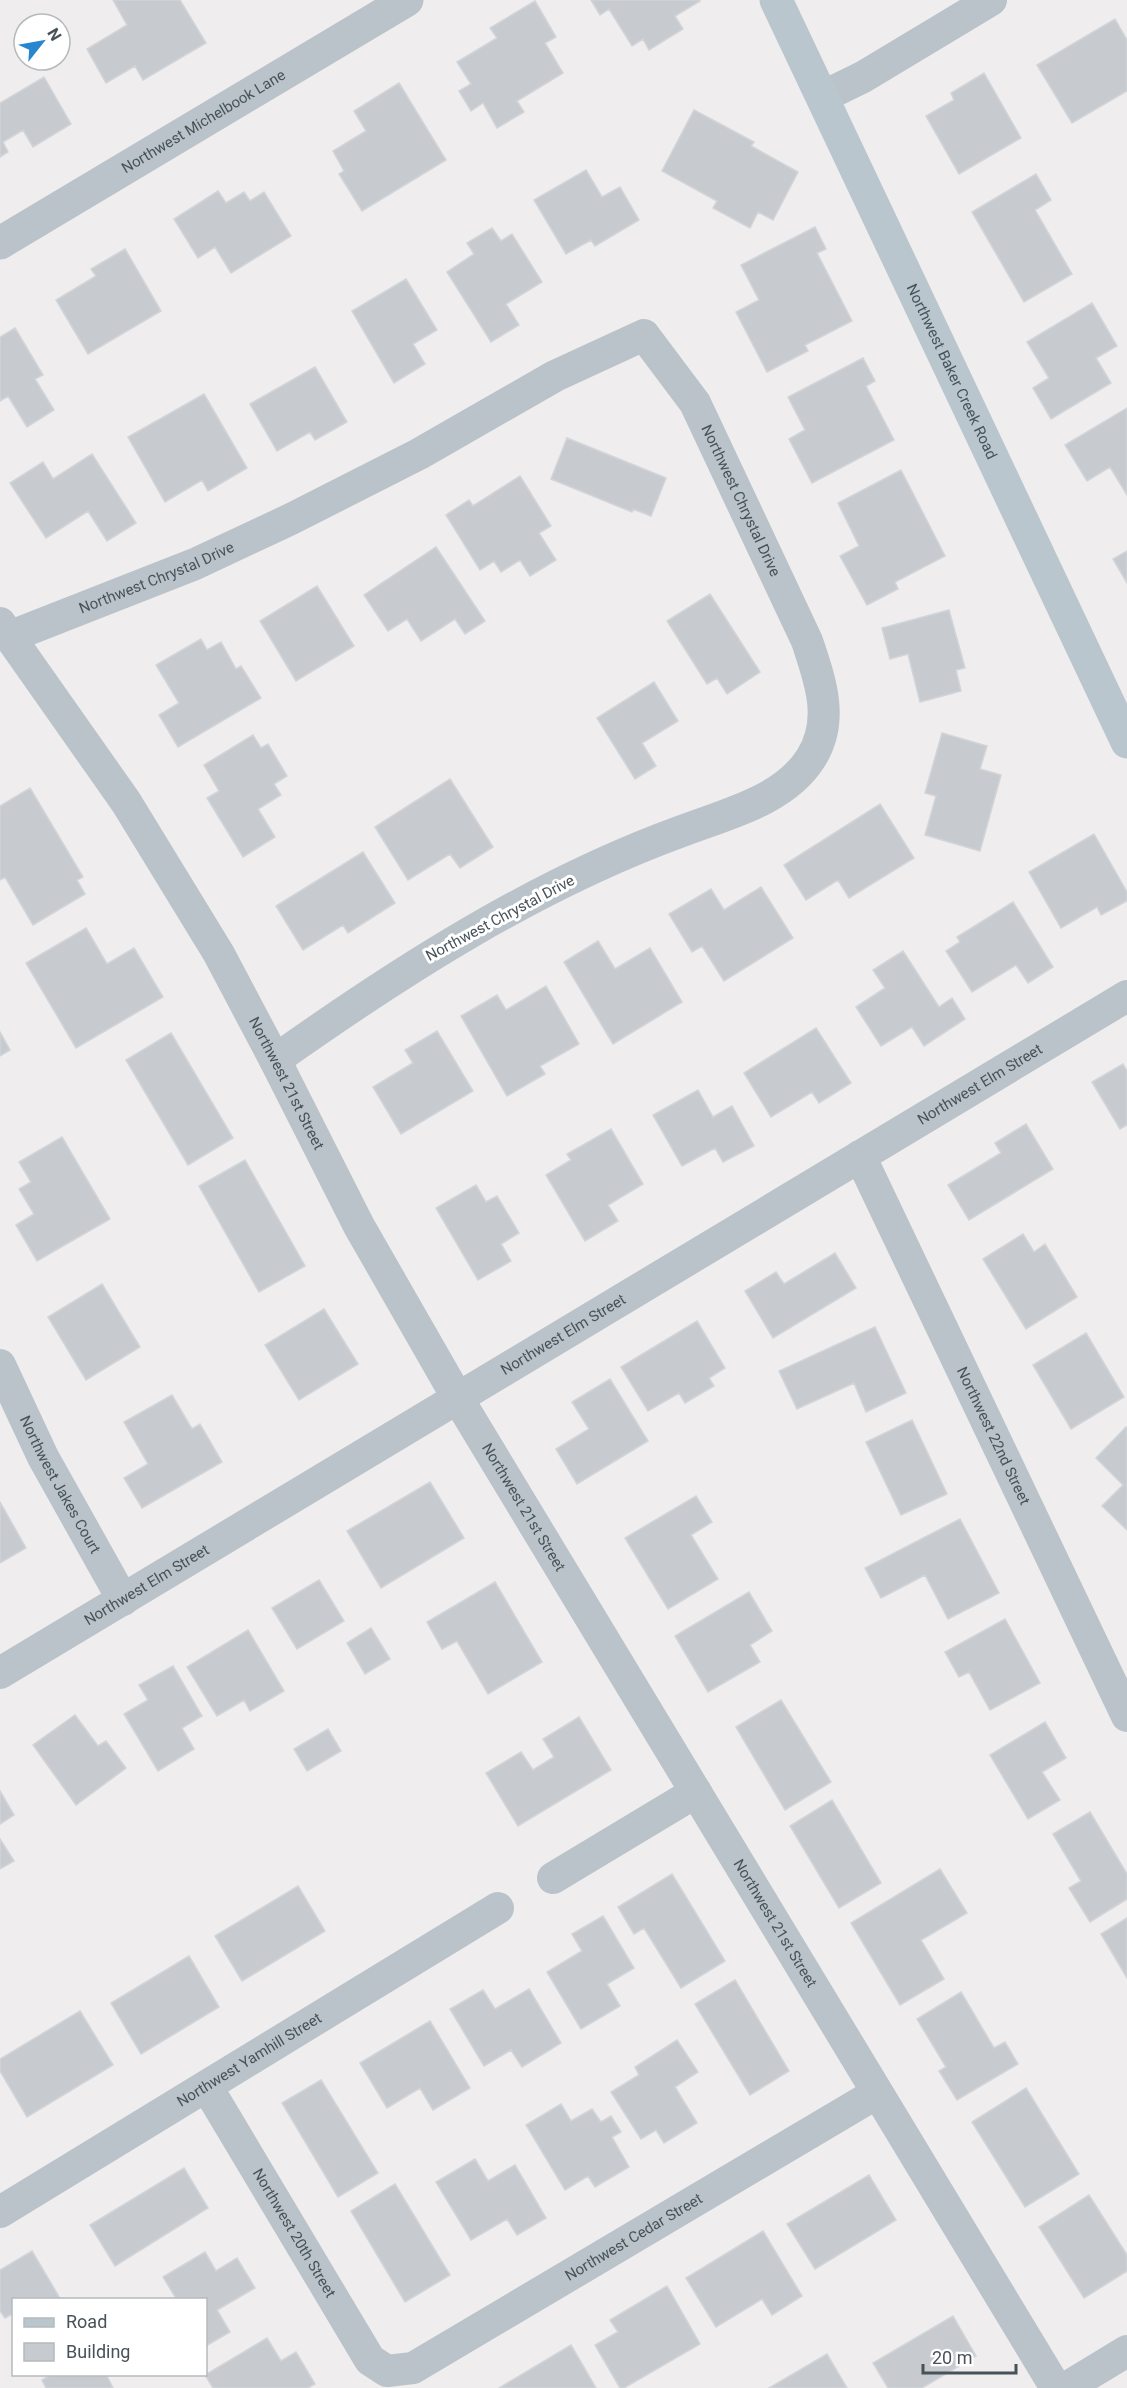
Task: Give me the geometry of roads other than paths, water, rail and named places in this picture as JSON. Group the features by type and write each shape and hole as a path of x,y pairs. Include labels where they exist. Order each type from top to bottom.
{"main road":[{"name":"Northwest Baker Creek Road","path":"776,0 1127,742"}],"street":[{"name":"Northwest Michelbook Lane","path":"0,243 407,0"},
{"path":"822,97 863,77 991,0"},
{"name":"Northwest Chrystal Drive","path":"5,630 195,564 291,519 419,454 555,376 644,335 695,403 807,640 818,672 825,705 822,731 810,759 789,781 761,801 656,840 593,869 544,892 433,954 355,1003 275,1060"},
{"name":"Northwest 21st Street","path":"5,630 126,802 219,954 359,1226 457,1397 1056,2388"},
{"name":"Northwest Elm Street","path":"0,1673 1127,996"},
{"name":"Northwest 22nd Street","path":"860,1156 1127,1716"},
{"name":"Northwest Jakes Court","path":"0,1365 43,1457 123,1600"},
{"path":"554,1878 696,1792"},
{"name":"Northwest Yamhill Street","path":"0,2212 498,1908"},
{"name":"Northwest 20th Street","path":"207,2087 370,2360 387,2371"},
{"name":"Northwest Cedar Street","path":"387,2371 413,2368 878,2093"},
{"path":"1066,2388 1127,2351"}]}
